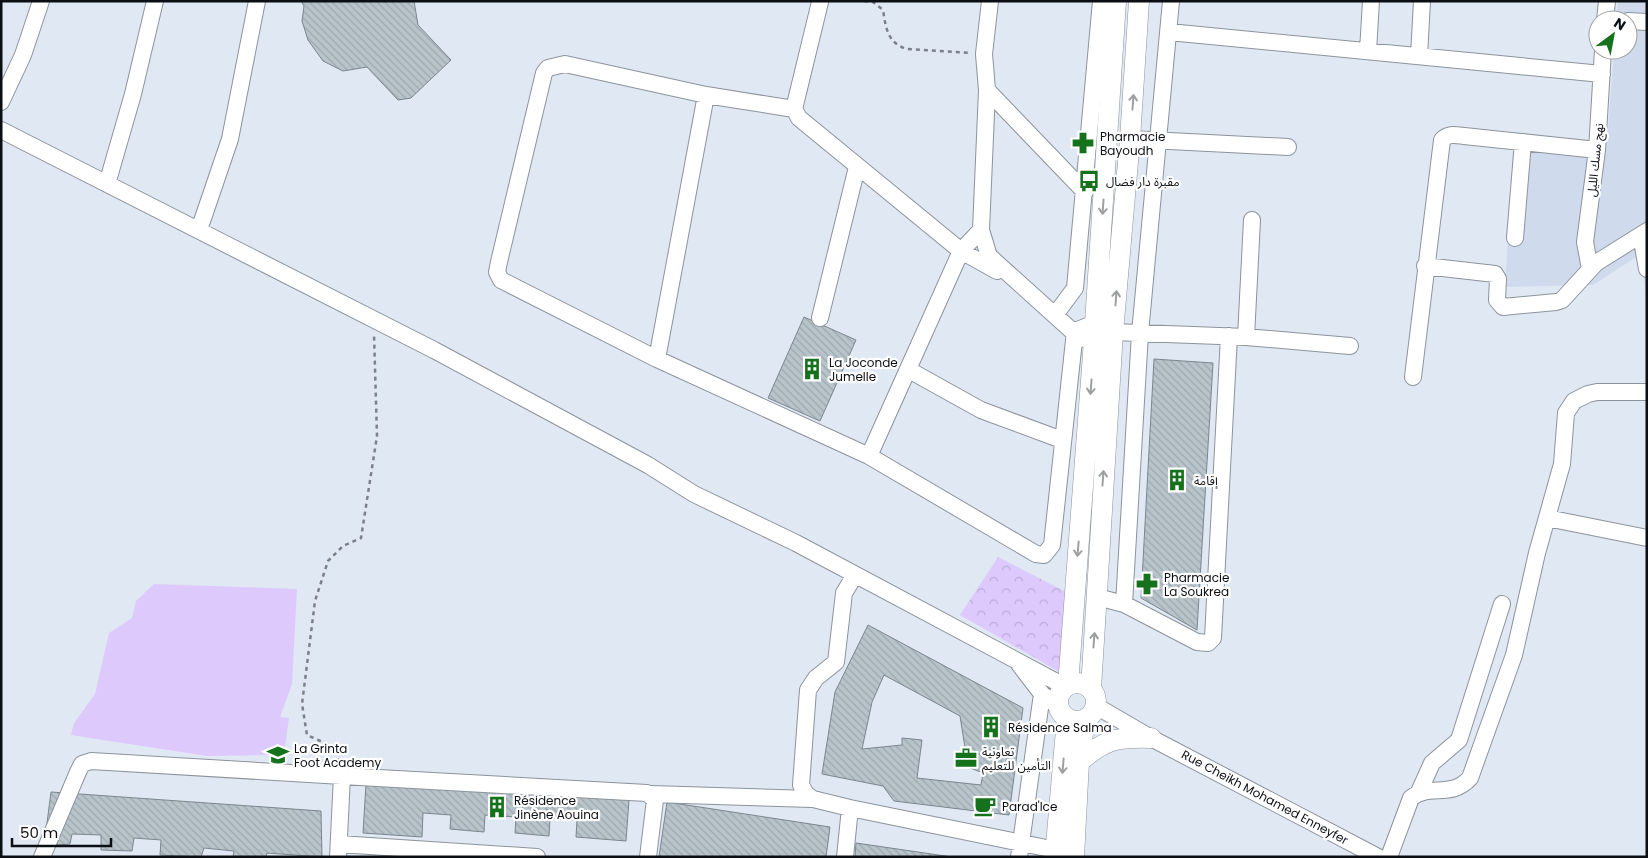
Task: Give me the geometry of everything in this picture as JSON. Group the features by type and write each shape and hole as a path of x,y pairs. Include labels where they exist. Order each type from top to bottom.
{"main road":[{"path":"1062,854 1079,762 1080,683 1067,686 1093,354 1116,1"},
{"path":"1062,854 1079,708 1097,597 1113,332 1140,1"},
{"path":"1079,762 1096,747 1107,742 1122,737 1151,738"}],"street":[{"path":"1,102 23,55 41,1"},
{"path":"106,184 133,94 155,1"},
{"path":"200,230 230,138 257,1"},
{"path":"990,1 984,54 987,90 981,230 989,256 1011,278 1074,330 1093,354 1112,367"},
{"path":"1056,315 1075,288 1101,1"},
{"path":"1124,604 1140,333 1171,1"},
{"path":"1368,52 1370,1"},
{"path":"1419,56 1422,1"},
{"path":"820,2 794,109 798,118 961,251 1011,278"},
{"path":"1169,32 1602,74"},
{"name":"نهج مسك الليل","path":"1590,268 1585,242 1597,150 1603,60"},
{"path":"794,109 706,95 565,64 548,68 544,74 534,114 497,272 506,284 657,359 869,456 1036,554 1044,555 1052,546 1074,330"},
{"path":"987,90 1085,192"},
{"path":"657,359 706,95"},
{"path":"1,130 373,319 569,422 694,494 796,543 1018,662 1067,686"},
{"path":"1413,377 1442,140 1450,134 1597,150"},
{"path":"1130,139 1288,147"},
{"path":"1516,238 1523,142"},
{"path":"820,318 857,167"},
{"path":"1097,597 1124,604 1197,642 1208,643 1213,638 1238,337 1252,220"},
{"path":"869,456 961,251 981,230"},
{"path":"1426,266 1495,274 1498,280 1497,300 1503,307 1560,302 1590,268 1644,233 1647,269"},
{"path":"1074,330 1095,323"},
{"path":"1113,332 1238,337 1350,346"},
{"path":"909,370 981,410 1062,440"},
{"path":"1419,792 1452,790 1463,786 1470,778 1514,655 1537,553 1562,464 1566,413 1574,401 1597,392 1647,392"},
{"path":"1547,518 1647,538"},
{"path":"813,799 806,794 801,785 808,690 816,678 836,662 844,594 855,575"},
{"path":"1389,857 1411,798 1419,792 1432,764 1459,740 1502,604"},
{"name":"Rue Cheikh Mohamed Enneyfer","path":"1018,662 1042,694 1151,738 1378,857"},
{"path":"1019,850 1042,694"},
{"path":"42,857 82,764 91,760 651,794 813,799 1019,850 1062,854"},
{"path":"342,776 339,850 537,857"},
{"path":"648,857 655,800 651,794"},
{"path":"845,857 850,808"}],"path":[{"path":"864,1 872,2 883,10 887,33 892,41 899,46 906,49 984,54"},
{"path":"342,776 338,749 306,735 302,704 315,601 328,561 343,546 361,538 370,492 377,436 373,319"}],"shaded area":[{"path":"1618,1 1647,1 1647,305 1641,254 1593,285 1505,287 1514,132 1607,142 1613,60 1638,60 1638,10 1617,10"}],"green space":[{"path":"998,557 1072,595 1065,675 960,615"},
{"path":"154,584 297,589 292,684 280,717 289,718 285,747 278,755 207,756 71,735 74,723 95,694 109,633 132,618 136,601"}],"building":[{"path":"301,1 414,1 418,25 451,60 411,98 398,100 367,67 343,71 323,61 308,40 302,21 304,6"},
{"name":"La Joconde Jumelle","path":"804,317 856,340 820,421 768,398"},
{"name":"إقامة","path":"1154,359 1213,363 1197,630 1141,598"},
{"name":"Résidence Salma","path":"868,625 1023,708 1009,815 894,801 883,786 822,774 835,692","holes":["884,675 960,716 968,767 983,773 981,785 917,778 922,740 902,738 902,745 862,749 872,702"]},
{"name":"Résidence Jinène Aouina","path":"366,784 629,800 626,841 576,837 577,820 550,818 549,836 515,833 516,817 485,815 484,832 450,829 451,815 423,813 422,837 363,833"},
{"path":"51,792 321,811 322,857 267,853 266,857 233,857 234,851 204,848 201,857 160,855 161,840 134,838 132,851 101,850 101,835 72,834 70,844 44,846"},
{"path":"667,802 830,827 826,857 659,857"},
{"path":"856,843 952,857 855,857"}],"place":[{"name":"Pharmacie Bayoudh","path":"1083,143"},
{"name":"مقبرة دار فضال","path":"1089,181"},
{"name":"La Joconde Jumelle","path":"812,369"},
{"name":"إقامة","path":"1177,480"},
{"name":"Pharmacie La Soukrea","path":"1147,584"},
{"name":"Résidence Salma","path":"991,727"},
{"name":"La Grinta Foot Academy","path":"278,755"},
{"name":"تعاونية التأمين للتعليم","path":"966,758"},
{"name":"Parad'Ice","path":"985,806"},
{"name":"Résidence Jinène Aouina","path":"497,807"}]}
